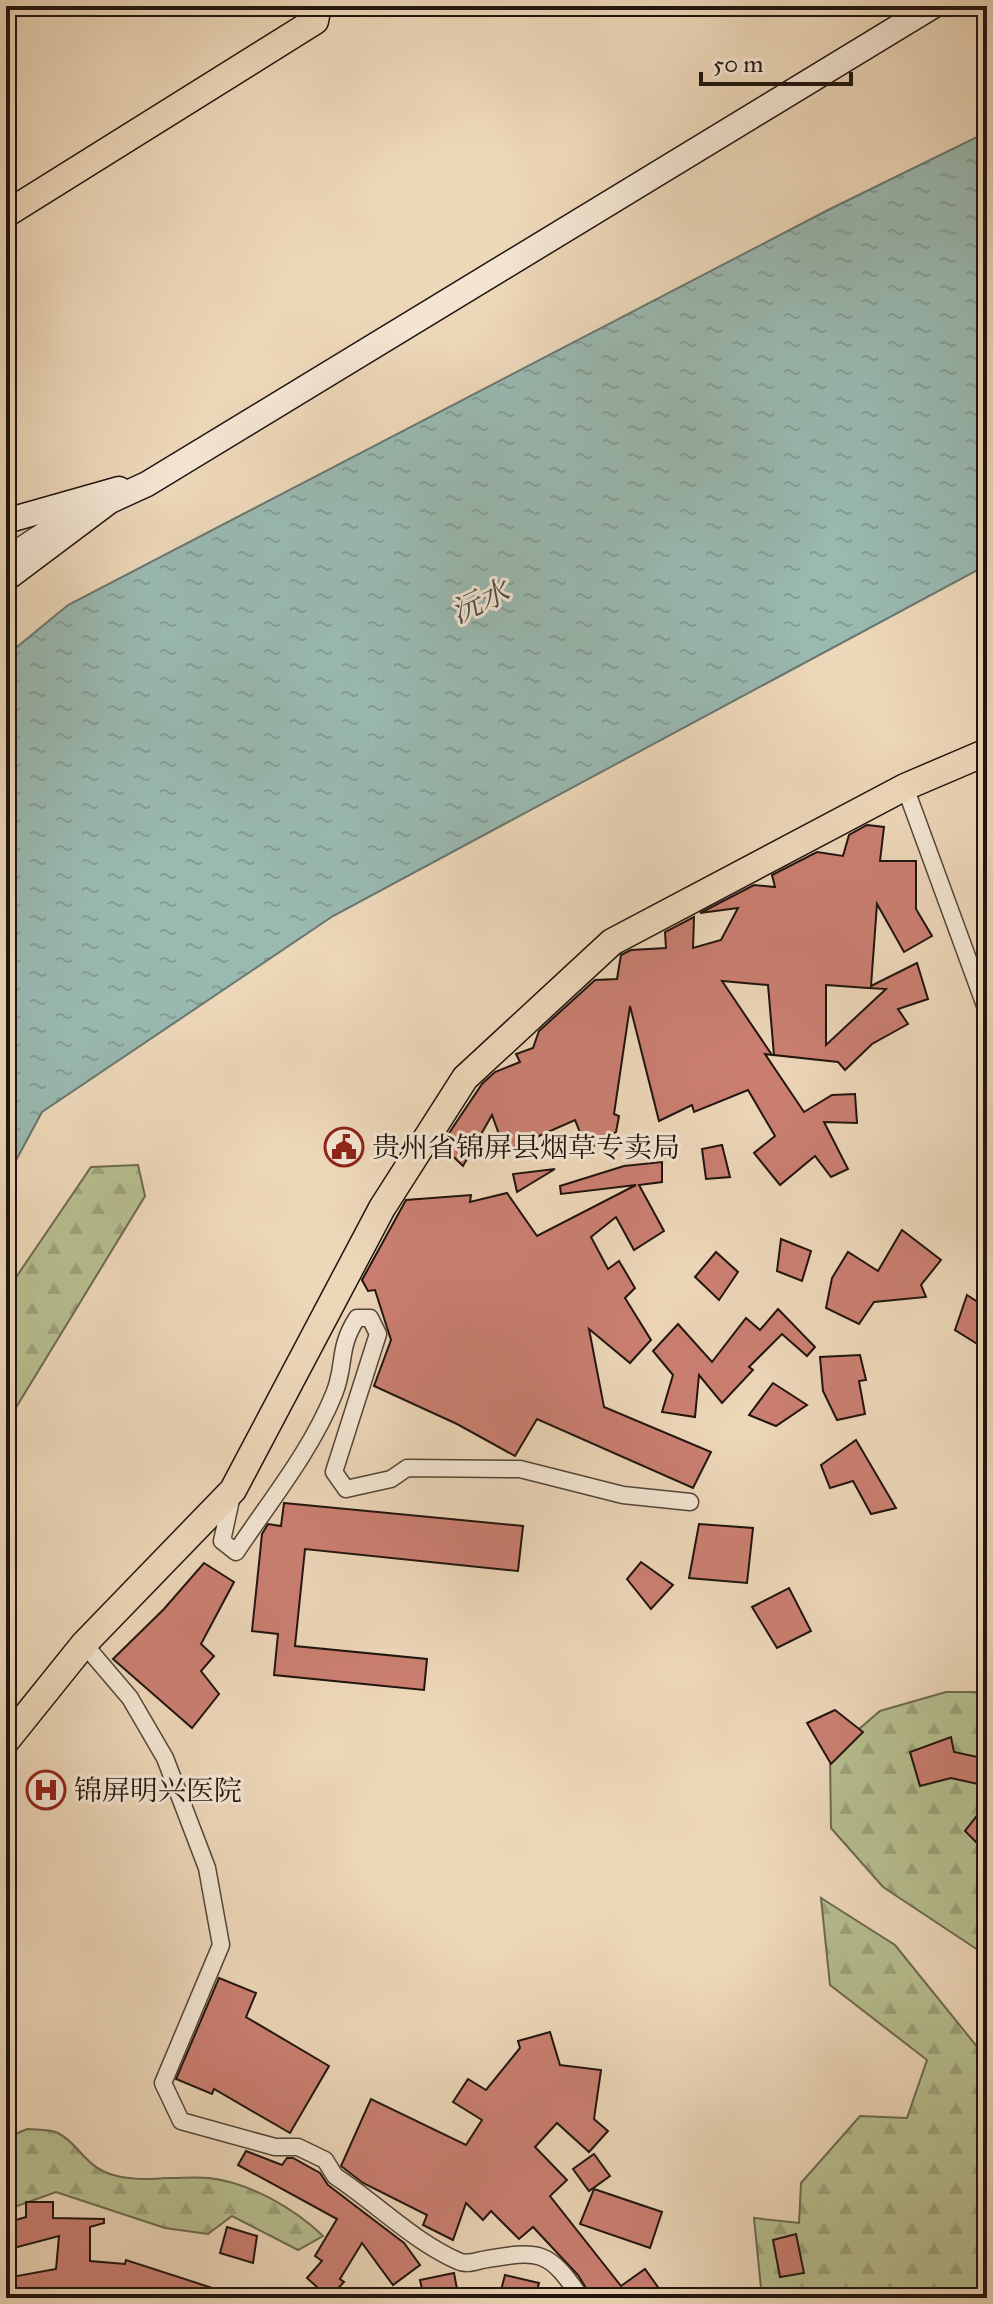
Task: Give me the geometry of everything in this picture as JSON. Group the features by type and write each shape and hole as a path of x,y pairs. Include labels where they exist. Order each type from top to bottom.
{"main road":[{"path":"6,214 315,21 318,6"},
{"path":"6,1741 84,1644 233,1490 382,1208 465,1078 612,942 905,787 987,752"}],"street":[{"path":"6,579 110,501 147,484 933,6"},
{"path":"6,521 100,493 147,484"},
{"path":"6,555 100,493"},
{"path":"905,787 987,1011"},
{"path":"233,1490 222,1541 236,1552 312,1440 336,1390 344,1338 357,1318 370,1318 378,1334 334,1472 346,1489 391,1479 407,1468 520,1469 623,1495 690,1502"},
{"path":"84,1644 130,1698 165,1758 207,1868 221,1945 163,2083 181,2121 275,2147 298,2147 325,2160 335,2176 431,2248 463,2264 502,2257 544,2256 562,2270 581,2298"}],"green space":[{"path":"138,1165 145,1196 6,1424 6,1292 91,1167"},
{"path":"946,1692 987,1692 987,1956 883,1887 831,1828 830,1754 880,1711"},
{"path":"821,1898 895,1945 987,2059 987,2298 762,2298 754,2218 799,2223 801,2183 860,2116 907,2118 927,2060 830,1985"},
{"path":"27,2129 58,2133 97,2168 117,2176 140,2179 209,2178 240,2185 285,2207 323,2236 298,2250 232,2216 208,2234 165,2228 56,2192 6,2210 6,2138"}],"water":[{"name":"沅水","path":"987,132 987,565 333,916 42,1112 6,1179 6,656 68,605 828,210"}],"building":[{"path":"867,825 884,827 880,861 916,861 916,909 932,936 904,952 877,904 871,986 917,963 928,999 898,1009 908,1024 872,1044 845,1070 838,1062 774,1055 768,985 722,981 772,1055 765,1054 804,1112 832,1095 855,1094 857,1123 824,1122 848,1169 831,1177 815,1156 780,1185 754,1153 775,1136 748,1090 694,1112 692,1105 659,1121 630,1006 614,1114 619,1116 616,1132 587,1150 575,1120 505,1151 492,1115 463,1166 441,1145 482,1084 495,1072 520,1062 516,1054 533,1048 539,1031 595,980 617,979 621,955 631,950 666,948 665,932 694,917 693,948 721,940 738,908 700,913 754,885 775,887 772,875 817,852 843,856 849,835","holes":["826,985 886,989 826,1045"]},
{"path":"722,1145 730,1177 706,1179 702,1149"},
{"path":"662,1162 662,1182 639,1185 664,1231 634,1250 616,1217 591,1237 608,1269 619,1261 635,1288 625,1298 651,1340 630,1363 589,1329 604,1407 711,1452 693,1488 537,1419 515,1456 457,1424 374,1386 391,1340 375,1290 368,1291 362,1280 406,1200 471,1195 470,1202 507,1193 537,1236 636,1185 561,1194 560,1186 624,1166"},
{"path":"555,1169 517,1192 513,1174"},
{"path":"902,1230 941,1260 921,1285 926,1297 874,1302 859,1324 826,1308 832,1278 848,1252 878,1271"},
{"path":"781,1239 811,1251 802,1281 777,1271"},
{"path":"716,1252 738,1272 719,1300 695,1277"},
{"path":"967,1295 987,1308 987,1350 955,1330"},
{"path":"778,1309 815,1347 807,1356 782,1334 749,1367 753,1370 722,1403 699,1375 695,1417 662,1412 673,1375 653,1351 678,1324 712,1362 746,1318 760,1330"},
{"path":"860,1355 866,1380 859,1381 865,1414 837,1420 823,1391 820,1357"},
{"path":"773,1383 807,1405 776,1426 749,1415"},
{"path":"856,1440 896,1508 871,1514 853,1481 830,1488 821,1465"},
{"path":"284,1503 523,1526 518,1571 305,1549 295,1646 427,1659 424,1690 274,1675 278,1634 252,1631 262,1534 268,1524 281,1526"},
{"path":"699,1524 753,1528 747,1583 689,1578"},
{"path":"641,1562 673,1585 651,1609 627,1579"},
{"path":"204,1563 234,1582 201,1644 214,1656 201,1671 219,1694 192,1728 113,1659 164,1609"},
{"path":"789,1588 811,1631 777,1648 752,1607"},
{"path":"835,1710 863,1732 831,1764 807,1723"},
{"path":"951,1737 954,1752 987,1759 987,1786 951,1778 920,1786 910,1752"},
{"path":"987,1803 987,1853 965,1831"},
{"path":"219,1978 256,1993 246,2017 329,2066 290,2133 214,2089 212,2094 176,2079"},
{"path":"550,2032 560,2065 601,2070 594,2119 608,2131 589,2152 557,2123 535,2147 567,2180 550,2196 621,2286 645,2269 660,2290 649,2298 592,2298 578,2275 533,2227 519,2239 491,2211 483,2220 466,2203 453,2240 423,2225 427,2215 363,2183 341,2166 371,2099 466,2145 482,2120 453,2102 468,2079 486,2090 520,2048 518,2041"},
{"path":"246,2151 282,2165 287,2158 293,2158 320,2173 328,2185 404,2243 420,2265 393,2285 362,2243 340,2279 344,2282 329,2298 307,2278 322,2261 315,2256 337,2219 238,2165"},
{"path":"594,2154 610,2176 589,2191 573,2169"},
{"path":"594,2189 662,2212 650,2248 580,2224"},
{"path":"26,2202 53,2202 53,2218 104,2219 104,2223 90,2227 90,2261 125,2264 126,2260 234,2295 234,2298 114,2298 115,2294 50,2289 52,2298 6,2298 6,2278 56,2269 59,2236 6,2250 6,2223 26,2217"},
{"path":"227,2227 257,2236 253,2263 220,2253"},
{"path":"796,2234 804,2273 780,2277 773,2240"},
{"path":"454,2273 458,2294 424,2298 420,2280"},
{"path":"505,2275 539,2283 535,2298 499,2298"}],"place":[{"name":"贵州省锦屏县烟草专卖局","path":"344,1147"},
{"name":"锦屏明兴医院","path":"46,1790"}]}
